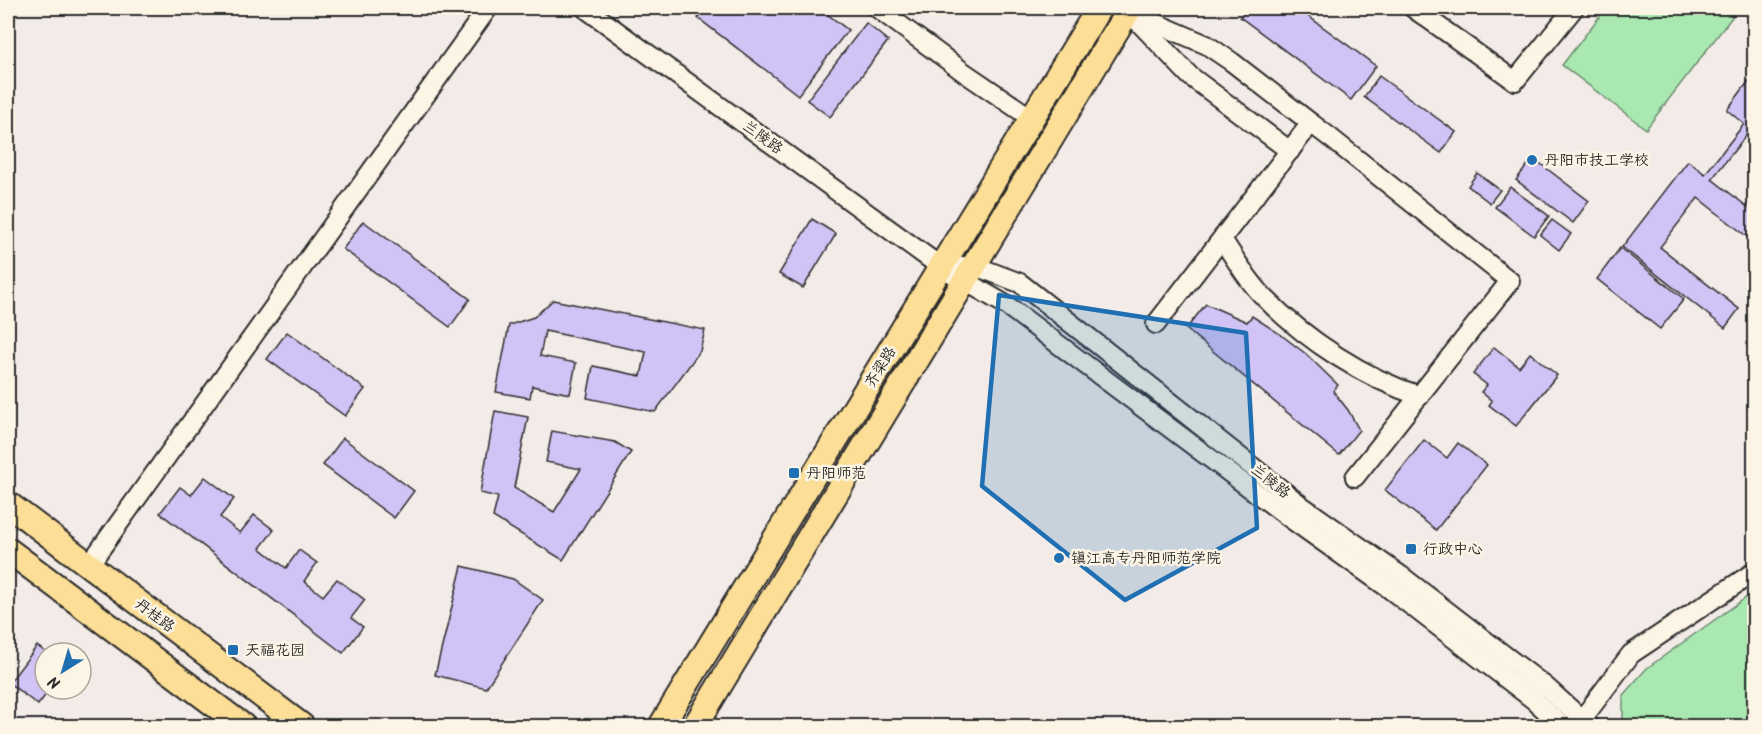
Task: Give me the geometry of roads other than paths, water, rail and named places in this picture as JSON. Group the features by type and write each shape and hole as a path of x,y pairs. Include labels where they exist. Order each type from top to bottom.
{"main road":[{"name":"齐梁路","path":"662,726 1099,8"},
{"name":"齐梁路","path":"695,726 1129,9"},
{"name":"丹桂路","path":"8,504 302,726"},
{"path":"8,550 243,726"}],"street":[{"path":"89,566 488,8"},
{"name":"兰陵路","path":"585,8 941,267 1020,283 1302,506 1400,575 1546,687 1582,724"},
{"path":"877,8 1031,118"},
{"path":"1413,8 1515,81 1574,8"},
{"path":"1129,9 1207,45 1232,62 1510,281 1355,477"},
{"path":"1129,9 1190,76 1290,151"},
{"path":"1156,324 1311,123"},
{"path":"1222,239 1265,298 1290,321 1359,370 1393,387 1420,396"},
{"name":"兰陵路","path":"970,274 1006,305 1281,512 1390,590 1534,700 1562,726"},
{"path":"1582,724 1631,654 1755,572"}],"place":[{"name":"丹阳市技工学校","path":"1532,160"},
{"name":"丹阳师范","path":"794,473"},
{"name":"行政中心","path":"1411,549"},
{"name":"镇江高专丹阳师范学院","path":"1059,558"},
{"name":"天福花园","path":"233,650"}]}
